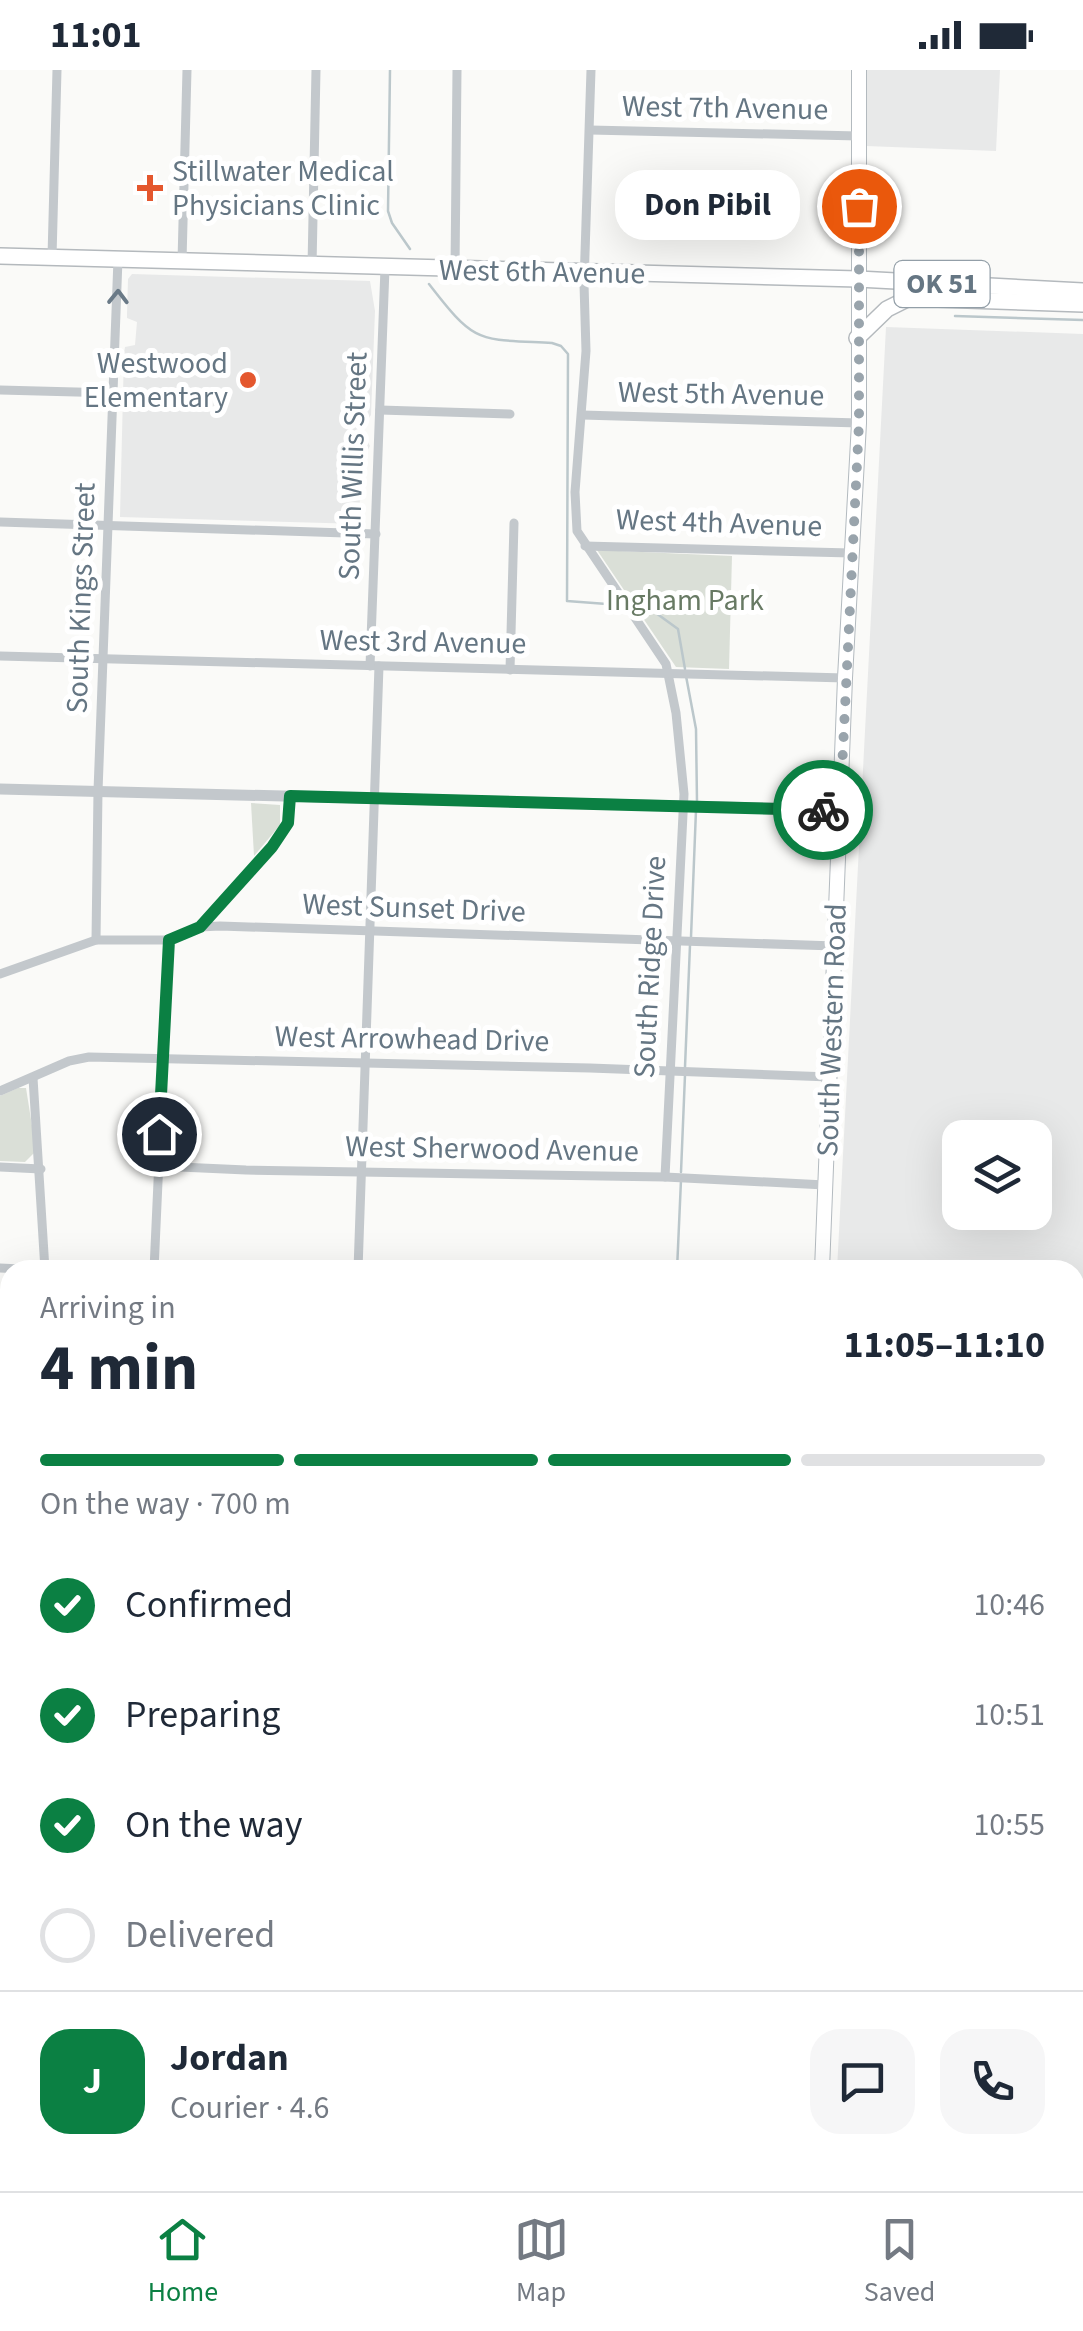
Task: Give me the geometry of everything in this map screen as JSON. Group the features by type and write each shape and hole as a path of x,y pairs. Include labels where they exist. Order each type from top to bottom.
{"highway":[{"name":"West 6th Avenue","path":"0,256 858,279 1083,292"},
{"path":"857,338 887,309 909,298 1083,304"}],"main road":[{"name":"South Western Road","path":"859,70 859,206"},
{"name":"South Western Road","path":"822,1260 859,423 859,234"}],"street":[{"path":"52,257 57,70"},
{"path":"182,261 188,70"},
{"path":"312,266 316,70"},
{"path":"455,269 456,70"},
{"name":"South Ridge Drive","path":"592,70 582,415 575,492 577,531 670,673 692,806 674,941 669,1071 676,1178"},
{"name":"West 7th Avenue","path":"590,130 859,136"},
{"name":"South Western Road","path":"859,206 859,234"},
{"name":"South Kings Street","path":"96,940 118,259"},
{"name":"South Willis Street","path":"358,1260 371,932 384,268"},
{"path":"0,390 114,393"},
{"path":"380,410 510,414"},
{"name":"West 5th Avenue","path":"582,415 859,423"},
{"path":"0,522 376,534"},
{"path":"510,670 514,523"},
{"name":"West 4th Avenue","path":"585,546 851,553"},
{"name":"West 3rd Avenue","path":"0,656 845,678"},
{"path":"0,789 840,810"},
{"path":"200,927 280,835 288,823 290,796"},
{"name":"West Sunset Drive","path":"0,974 96,940 169,940 200,927 835,946"},
{"path":"154,1260 169,940"},
{"name":"West Arrowhead Drive","path":"0,1092 69,1061 89,1057 830,1077"},
{"path":"33,1078 41,1169 43,1260"},
{"name":"West Sherwood Avenue","path":"158,1166 826,1185"},
{"path":"0,1167 41,1169"}],"shaded area":[{"path":"865,70 1000,70 996,151 866,146"},
{"name":"Westwood Elementary","path":"132,274 370,281 375,311 371,415 361,429 370,446 358,468 361,524 120,517 124,353 125,347 135,345 137,322 127,318 128,279"},
{"path":"886,327 1083,334 1083,1260 838,1260"}],"green space":[{"name":"Ingham Park","path":"597,550 732,556 729,669 676,667"},
{"path":"251,803 280,805 280,825 254,856"},
{"path":"26,1088 36,1151 25,1162 0,1161 0,1096"}],"waterway":[{"path":"390,70 388,211 410,249"},
{"path":"429,284 458,318 480,335 552,343 568,354 567,601 620,605"},
{"path":"955,316 1083,320"},
{"path":"633,606 649,608 678,629 685,669"},
{"path":"686,676 696,729 697,802"},
{"path":"691,937 696,810"},
{"path":"685,1067 690,945"},
{"path":"681,1172 685,1075"},
{"path":"677,1260 681,1180"}],"way so far":[{"path":"823,810 840,810 859,423 859,206"}],"place":[{"name":"Stillwater Medical Physicians Clinic","path":"150,188"},
{"name":"Don Pibil","path":"859,206"},
{"name":"Westwood Elementary","path":"248,380"}],"route":[{"path":"159,1134 169,940 200,927 272,847 288,823 290,796 823,810"}]}
